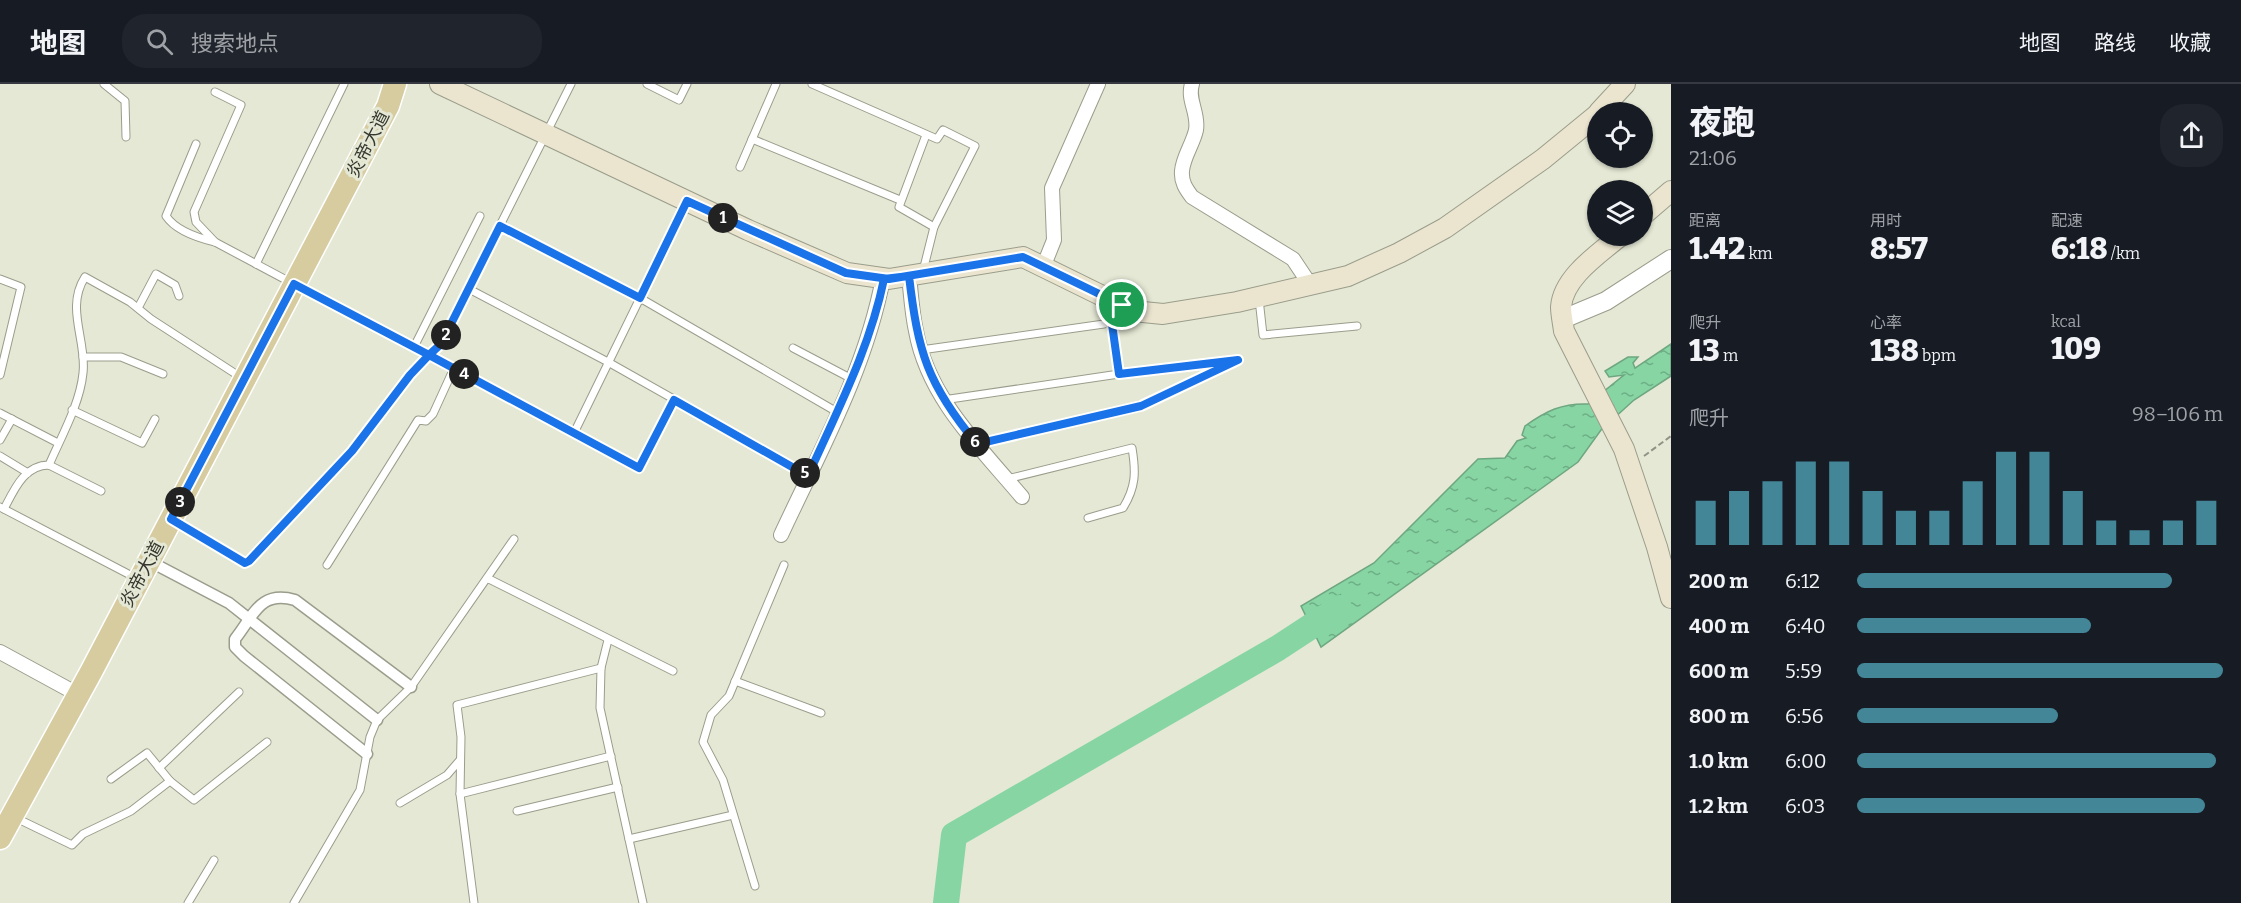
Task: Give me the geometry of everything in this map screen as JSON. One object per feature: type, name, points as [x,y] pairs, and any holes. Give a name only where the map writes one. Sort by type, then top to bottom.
[{"type":"main road","name":"炎帝大道","points":[[0,838],[79,694],[388,106],[395,84]]},
{"type":"main road","points":[[440,84],[687,201],[846,273],[884,279],[1023,257],[1044,265],[1116,311],[1163,314],[1258,297],[1309,283],[1348,276],[1400,253],[1445,228],[1543,159],[1587,122]]},
{"type":"main road","points":[[1608,102],[1625,84]]},
{"type":"main road","points":[[1653,207],[1671,191]]},
{"type":"main road","points":[[1608,246],[1586,265],[1568,288],[1561,306],[1564,330],[1627,458],[1657,547],[1671,598]]},
{"type":"street","points":[[1044,265],[1054,240],[1052,188],[1098,84]]},
{"type":"street","points":[[1192,84],[1191,99],[1197,110],[1196,130],[1182,170],[1184,186],[1192,197],[1293,259],[1309,283]]},
{"type":"street","points":[[1563,319],[1606,301],[1671,259]]},
{"type":"street","points":[[916,275],[916,332],[921,350],[943,400],[1022,497]]},
{"type":"street","points":[[781,536],[852,378],[877,311],[884,279]]},
{"type":"street","points":[[144,570],[229,603],[377,720]]},
{"type":"street","points":[[367,754],[235,647],[235,639],[266,599],[279,595],[295,600],[411,687]]},
{"type":"street","points":[[0,652],[79,694]]},
{"type":"lane","points":[[104,84],[125,101],[126,137]]},
{"type":"lane","points":[[256,264],[344,84]]},
{"type":"lane","points":[[171,519],[245,563],[352,451],[410,375],[441,344],[571,84]]},
{"type":"lane","points":[[647,84],[680,100],[687,84]]},
{"type":"lane","points":[[740,167],[776,84]]},
{"type":"lane","points":[[812,84],[926,135],[937,139],[943,130],[975,146],[934,227],[916,275]]},
{"type":"lane","points":[[215,92],[241,105],[195,212],[196,222],[215,242]]},
{"type":"lane","points":[[926,135],[899,207],[934,227]]},
{"type":"lane","points":[[752,139],[900,200]]},
{"type":"lane","points":[[196,144],[166,216],[171,224],[189,234],[215,242],[639,468],[674,400]]},
{"type":"lane","points":[[574,433],[687,201]]},
{"type":"lane","points":[[414,347],[480,216]]},
{"type":"lane","points":[[500,226],[640,298],[837,412]]},
{"type":"lane","points":[[138,308],[156,274],[175,285],[179,296]]},
{"type":"lane","points":[[49,465],[72,410],[83,374],[83,357],[76,321],[81,284],[85,277],[138,308],[244,380]]},
{"type":"lane","points":[[0,279],[21,287],[0,375]]},
{"type":"lane","points":[[469,289],[608,362],[808,476]]},
{"type":"lane","points":[[1258,297],[1263,335],[1358,326]]},
{"type":"lane","points":[[921,350],[1104,324],[1116,311]]},
{"type":"lane","points":[[1116,311],[1119,374]]},
{"type":"lane","points":[[793,348],[852,378]]},
{"type":"lane","points":[[83,357],[121,357],[163,374]]},
{"type":"lane","points":[[943,400],[1119,374],[1238,360],[1141,406],[977,444]]},
{"type":"lane","points":[[327,565],[418,420],[426,421],[433,414],[454,368]]},
{"type":"lane","points":[[72,410],[142,443],[155,419]]},
{"type":"lane","points":[[0,413],[58,443]]},
{"type":"lane","points":[[0,440],[12,419]]},
{"type":"lane","points":[[1007,479],[1132,448],[1137,473],[1133,492],[1123,508],[1088,518]]},
{"type":"lane","points":[[0,456],[28,473]]},
{"type":"lane","points":[[101,491],[49,465],[40,465],[21,478],[2,508],[144,570]]},
{"type":"lane","points":[[294,903],[360,790],[377,720],[411,687],[489,579],[514,539]]},
{"type":"lane","points":[[755,886],[723,780],[703,742],[711,715],[729,696],[784,565]]},
{"type":"lane","points":[[489,579],[673,671]]},
{"type":"lane","points":[[608,640],[601,668],[600,708],[643,903]]},
{"type":"lane","points":[[474,903],[460,794],[461,737],[457,705],[601,668]]},
{"type":"lane","points":[[735,681],[821,713]]},
{"type":"lane","points":[[159,768],[239,692]]},
{"type":"lane","points":[[111,779],[147,753],[170,781],[195,800],[267,742]]},
{"type":"lane","points":[[460,794],[611,756]]},
{"type":"lane","points":[[400,803],[447,775],[460,760]]},
{"type":"lane","points":[[12,816],[72,845],[83,834],[131,811],[170,781]]},
{"type":"lane","points":[[518,811],[618,787]]},
{"type":"lane","points":[[629,839],[733,815]]},
{"type":"lane","points":[[188,903],[214,860]]},
{"type":"path","points":[[1627,458],[1671,436]]},
{"type":"water","points":[[1671,344],[1671,376],[1634,400],[1601,430],[1578,462],[1321,647],[1301,606],[1374,563],[1478,459],[1505,458],[1517,441],[1526,438],[1522,435],[1525,426],[1555,409],[1588,404],[1624,375],[1609,377],[1605,371],[1628,357],[1638,357],[1633,363],[1635,368]]},
{"type":"waterway","points":[[946,903],[954,835],[1278,648],[1339,608]]},
{"type":"route","points":[[1122,305],[1044,265],[1023,257],[889,279],[846,273],[687,201],[640,298],[500,226],[441,344],[429,355],[294,284],[171,519],[245,563],[249,561],[352,451],[410,375],[429,355],[639,468],[674,400],[808,476],[866,343],[877,311],[884,279],[889,279],[909,276],[916,332],[924,361],[943,400],[977,444],[1141,406],[1238,360],[1119,374],[1111,317],[1122,305]]}]
